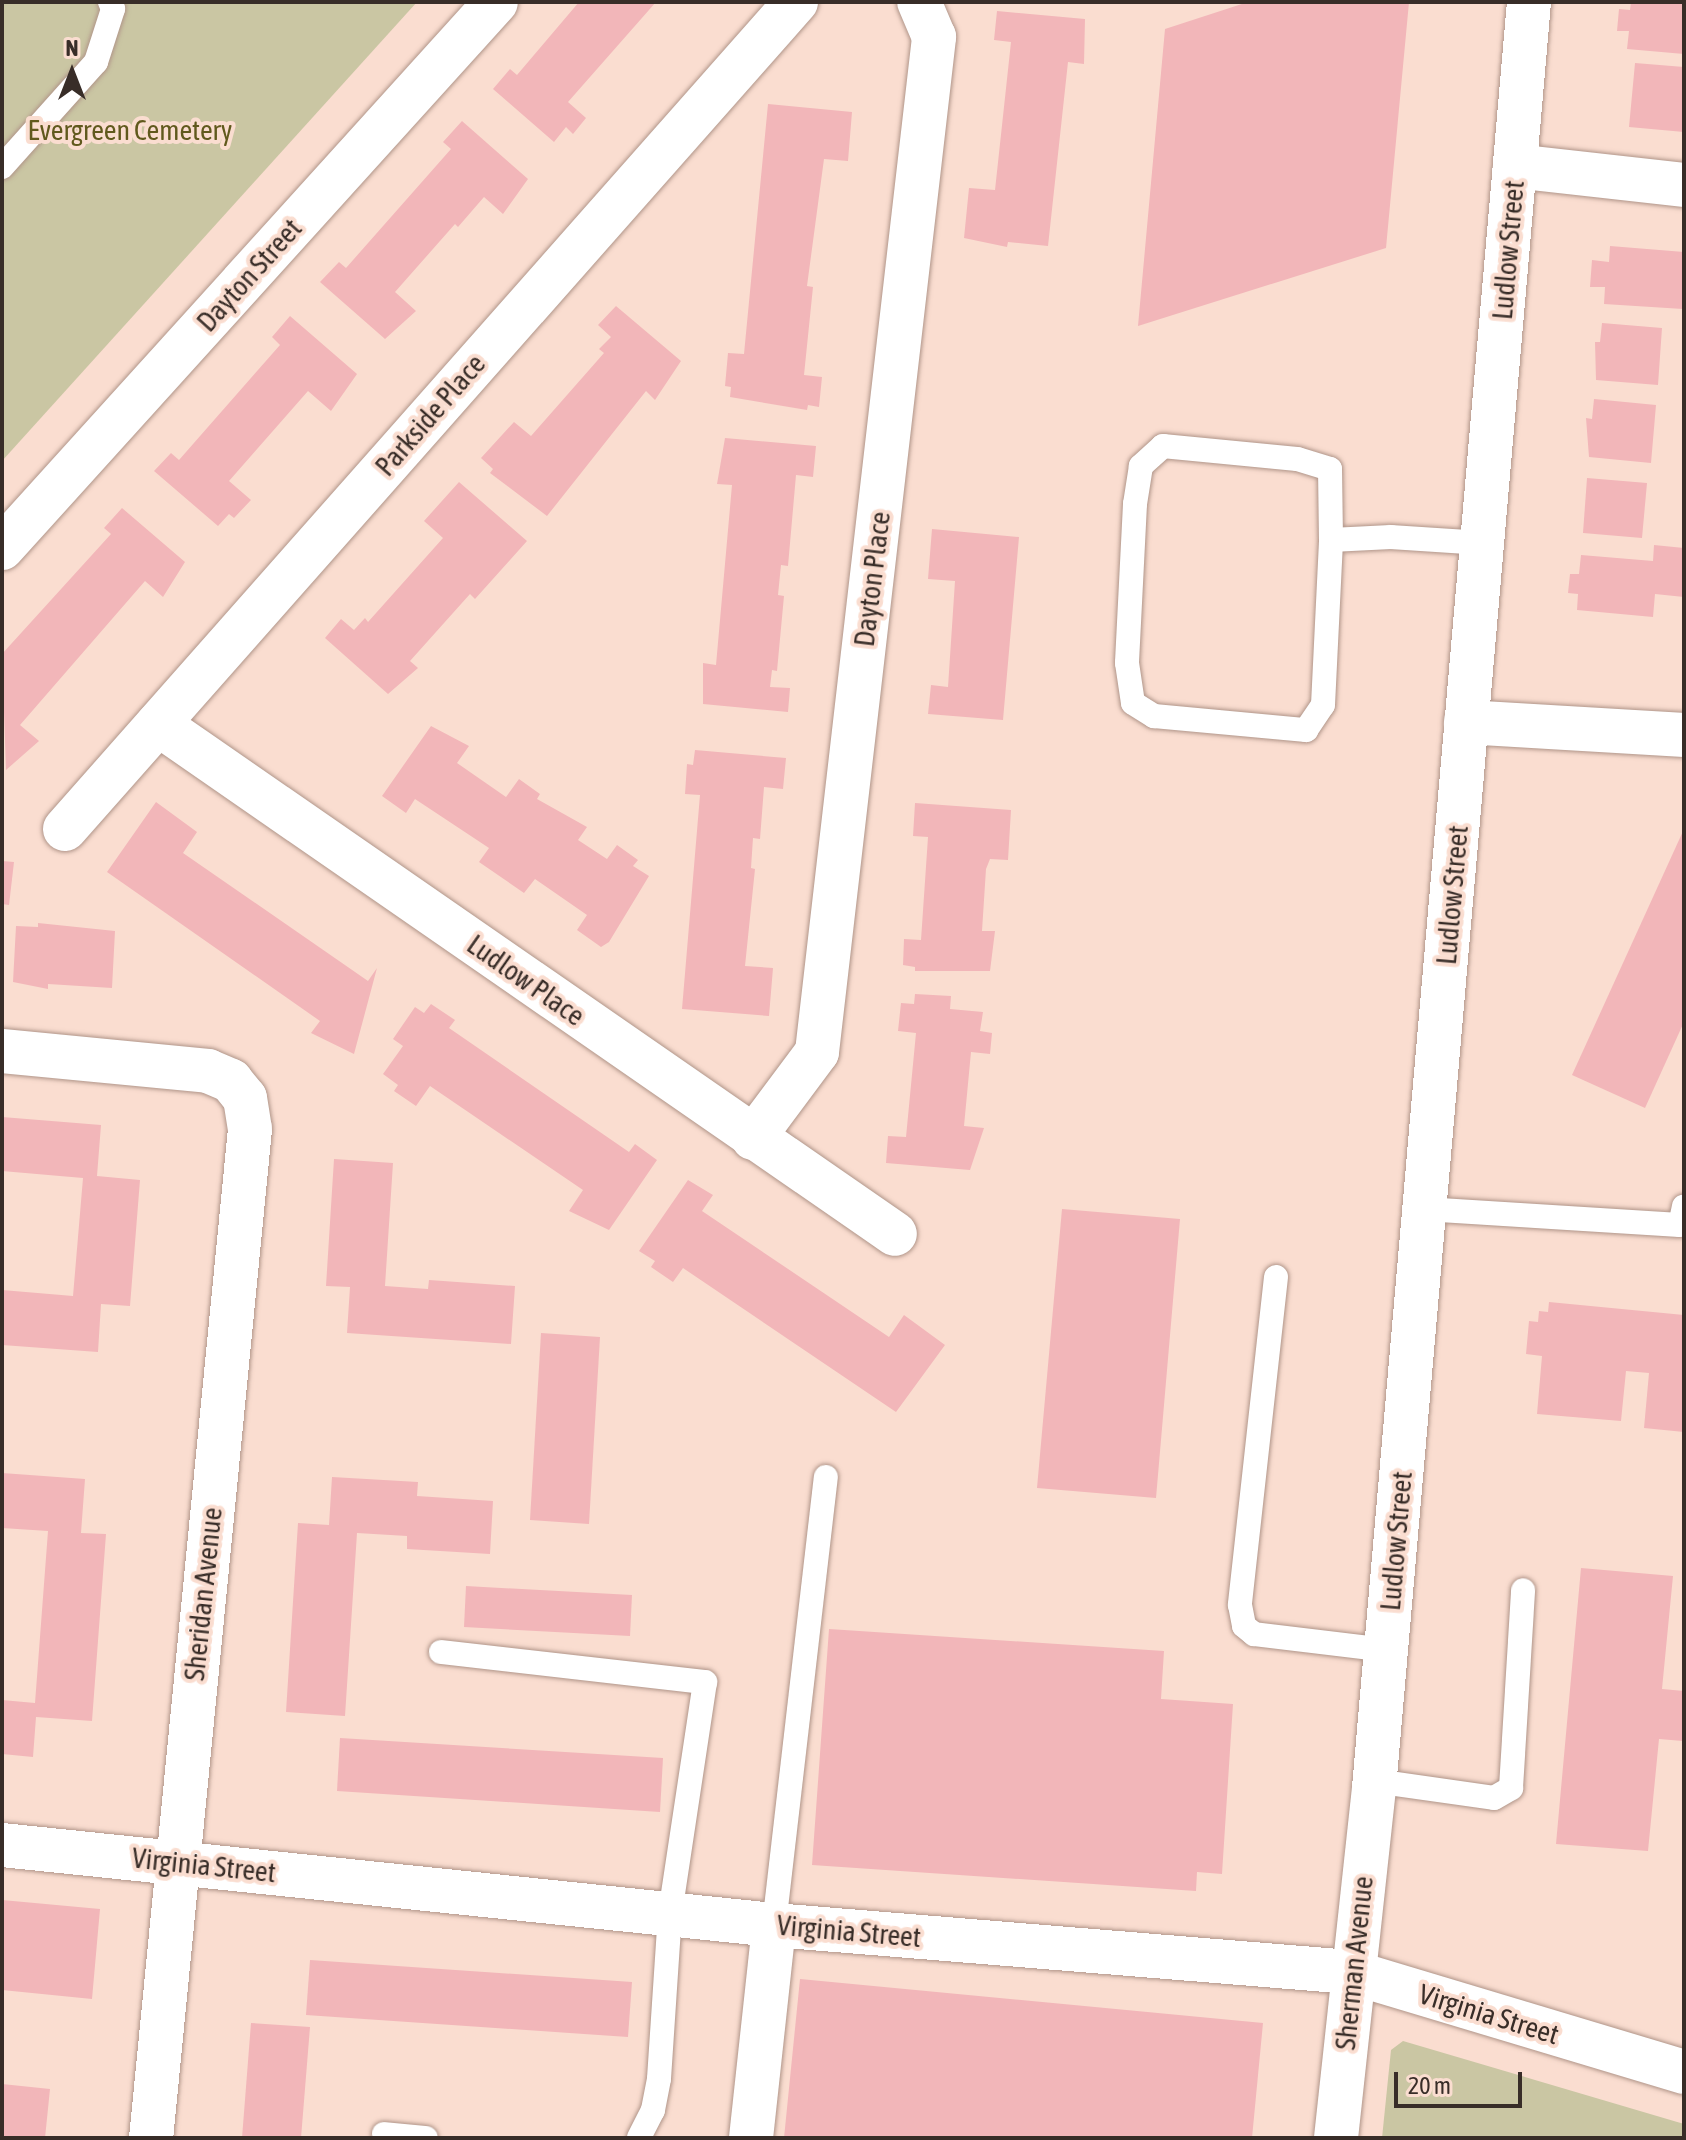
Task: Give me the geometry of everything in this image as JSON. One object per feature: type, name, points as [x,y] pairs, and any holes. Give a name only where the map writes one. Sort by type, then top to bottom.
[{"type":"street","name":"Dayton Street","points":[[2,548],[496,2]]},
{"type":"street","name":"Parkside Place","points":[[65,829],[796,2]]},
{"type":"street","name":"Dayton Place","points":[[753,1138],[817,1052],[934,37],[919,2]]},
{"type":"street","name":"Ludlow Street","points":[[1375,1785],[1529,2]]},
{"type":"street","points":[[1515,166],[1684,185]]},
{"type":"street","points":[[1466,722],[1684,735]]},
{"type":"street","name":"Ludlow Place","points":[[158,724],[895,1234]]},
{"type":"street","name":"Sheridan Avenue","points":[[2,1051],[208,1071],[231,1081],[245,1098],[250,1129],[151,2138]]},
{"type":"street","name":"Sherman Avenue","points":[[1336,2138],[1351,1972],[1375,1785]]},
{"type":"street","name":"Virginia Street","points":[[2,1845],[774,1925],[1351,1972],[1684,2072]]},
{"type":"street","points":[[751,2138],[774,1925]]},
{"type":"lane","points":[[2,167],[96,62],[113,9],[110,2]]},
{"type":"lane","points":[[1163,446],[1297,459],[1330,469],[1331,540],[1323,705],[1306,730],[1154,716],[1133,703],[1127,663],[1135,504],[1141,466],[1163,446]]},
{"type":"lane","points":[[1331,540],[1391,537],[1482,543]]},
{"type":"lane","points":[[1424,1209],[1680,1225],[1684,1206]]},
{"type":"lane","points":[[1276,1277],[1240,1605],[1244,1626],[1254,1634],[1386,1650]]},
{"type":"lane","points":[[774,1925],[826,1477]]},
{"type":"lane","points":[[1375,1785],[1494,1798],[1511,1788],[1523,1590]]},
{"type":"lane","points":[[441,1652],[705,1682],[670,1913],[659,2079],[653,2110],[639,2138]]},
{"type":"lane","points":[[384,2134],[426,2138]]},
{"type":"green space","name":"Evergreen Cemetery","points":[[2,2],[417,2],[2,461]]},
{"type":"green space","points":[[1403,2041],[1684,2124],[1684,2138],[1382,2138],[1391,2050]]},
{"type":"building","points":[[579,2],[656,2],[568,102],[586,118],[573,134],[566,127],[554,142],[493,89],[510,69],[517,75]]},
{"type":"building","points":[[1248,2],[1409,2],[1386,248],[1138,326],[1165,29]]},
{"type":"building","points":[[1631,2],[1684,2],[1684,54],[1627,49],[1629,31],[1617,31],[1619,9],[1630,10]]},
{"type":"building","points":[[997,11],[1085,19],[1084,64],[1068,62],[1048,246],[1008,242],[1007,247],[964,238],[969,188],[995,190],[1011,42],[994,40]]},
{"type":"building","points":[[1635,63],[1684,67],[1684,132],[1629,127]]},
{"type":"building","points":[[768,104],[852,112],[848,161],[824,159],[807,286],[813,287],[804,375],[822,377],[819,407],[808,405],[807,410],[730,397],[731,387],[725,386],[728,353],[744,354]]},
{"type":"building","points":[[462,121],[528,179],[503,214],[484,197],[458,227],[455,224],[395,292],[416,311],[385,339],[320,282],[339,262],[346,268],[451,149],[443,142]]},
{"type":"building","points":[[1610,246],[1684,252],[1683,309],[1604,304],[1605,287],[1590,287],[1592,260],[1609,262]]},
{"type":"building","points":[[616,306],[681,361],[655,400],[646,391],[547,516],[490,473],[493,469],[481,458],[514,422],[531,436],[604,353],[599,349],[611,337],[598,325]]},
{"type":"building","points":[[290,316],[357,374],[331,411],[308,391],[229,481],[251,500],[234,518],[229,514],[218,526],[154,471],[171,453],[179,460],[280,345],[272,337]]},
{"type":"building","points":[[1602,323],[1662,328],[1658,385],[1596,380],[1595,342],[1600,342]]},
{"type":"building","points":[[1594,399],[1656,405],[1651,463],[1589,457],[1586,418],[1592,419]]},
{"type":"building","points":[[725,438],[816,446],[813,477],[796,475],[788,566],[781,565],[778,595],[784,596],[777,671],[772,670],[770,687],[790,688],[788,712],[703,704],[703,663],[716,665],[732,485],[717,484]]},
{"type":"building","points":[[1587,478],[1647,483],[1642,538],[1583,533]]},
{"type":"building","points":[[459,482],[527,541],[475,599],[470,594],[410,661],[418,668],[388,694],[325,638],[341,619],[354,630],[365,618],[368,622],[443,538],[424,521]]},
{"type":"building","points":[[122,508],[185,562],[163,597],[145,581],[20,725],[39,741],[6,770],[2,654],[111,534],[104,528]]},
{"type":"building","points":[[932,529],[1019,537],[1003,720],[928,714],[931,685],[948,687],[955,581],[928,579]]},
{"type":"building","points":[[1654,545],[1684,548],[1684,597],[1655,594],[1653,617],[1577,610],[1578,594],[1568,593],[1570,574],[1579,574],[1581,555],[1653,561]]},
{"type":"building","points":[[431,726],[469,746],[457,763],[506,797],[519,779],[540,794],[537,799],[587,827],[578,840],[607,859],[617,845],[638,860],[633,866],[649,876],[609,942],[601,947],[577,930],[587,915],[535,879],[524,893],[479,862],[489,848],[415,799],[406,813],[382,796]]},
{"type":"building","points":[[695,750],[786,758],[783,789],[764,787],[760,839],[753,838],[751,868],[755,869],[745,966],[773,968],[769,1016],[682,1009],[700,795],[685,794],[687,764],[693,765]]},
{"type":"building","points":[[156,802],[197,832],[183,853],[368,981],[377,968],[354,1054],[311,1033],[320,1021],[107,872]]},
{"type":"building","points":[[915,803],[1011,810],[1008,860],[990,859],[986,869],[982,931],[995,931],[990,971],[915,971],[915,967],[903,965],[904,939],[921,940],[928,837],[913,836]]},
{"type":"building","points":[[1684,829],[1684,1022],[1645,1108],[1572,1075]]},
{"type":"building","points":[[2,861],[14,862],[9,905],[2,904]]},
{"type":"building","points":[[38,923],[115,931],[112,988],[48,984],[48,989],[13,982],[16,926],[38,927]]},
{"type":"building","points":[[915,994],[951,996],[950,1009],[983,1012],[980,1031],[992,1033],[990,1054],[971,1052],[964,1126],[984,1128],[970,1170],[886,1163],[888,1136],[906,1137],[916,1033],[898,1031],[901,1003],[914,1004]]},
{"type":"building","points":[[431,1004],[455,1020],[449,1028],[629,1152],[635,1144],[657,1160],[609,1230],[569,1211],[583,1190],[430,1086],[416,1106],[394,1091],[398,1085],[383,1074],[403,1046],[393,1039],[415,1007],[424,1013]]},
{"type":"building","points":[[2,1117],[101,1125],[97,1176],[140,1180],[130,1306],[101,1304],[98,1352],[2,1345],[2,1290],[73,1296],[83,1178],[2,1171]]},
{"type":"building","points":[[334,1159],[393,1163],[385,1286],[428,1289],[429,1280],[515,1286],[511,1344],[347,1333],[350,1287],[326,1286]]},
{"type":"building","points":[[688,1180],[713,1195],[702,1211],[889,1337],[904,1315],[945,1345],[896,1412],[683,1268],[673,1282],[651,1267],[655,1261],[639,1251]]},
{"type":"building","points":[[1062,1209],[1180,1219],[1156,1498],[1037,1488]]},
{"type":"building","points":[[1549,1302],[1684,1315],[1684,1432],[1644,1428],[1649,1373],[1626,1371],[1621,1421],[1537,1414],[1542,1356],[1526,1354],[1529,1321],[1538,1322],[1539,1311],[1548,1312]]},
{"type":"building","points":[[541,1333],[600,1337],[589,1524],[530,1520]]},
{"type":"building","points":[[2,1473],[85,1479],[81,1533],[106,1534],[92,1721],[36,1717],[33,1757],[2,1754],[2,1700],[35,1703],[48,1531],[2,1528]]},
{"type":"building","points":[[332,1477],[418,1482],[417,1496],[493,1501],[490,1554],[407,1549],[407,1536],[357,1533],[345,1716],[286,1712],[298,1523],[329,1525]]},
{"type":"building","points":[[1581,1568],[1673,1576],[1662,1689],[1684,1691],[1683,1741],[1659,1739],[1648,1851],[1556,1844]]},
{"type":"building","points":[[466,1586],[632,1595],[630,1636],[464,1627]]},
{"type":"building","points":[[829,1629],[1164,1651],[1161,1699],[1233,1704],[1222,1874],[1197,1872],[1196,1891],[812,1865]]},
{"type":"building","points":[[340,1738],[663,1758],[660,1812],[337,1791]]},
{"type":"building","points":[[2,1900],[100,1909],[92,1999],[2,1990]]},
{"type":"building","points":[[310,1960],[632,1982],[628,2037],[306,2015]]},
{"type":"building","points":[[800,1979],[1263,2023],[1252,2138],[784,2138]]},
{"type":"building","points":[[251,2023],[310,2027],[301,2138],[242,2138]]},
{"type":"building","points":[[2,2084],[50,2089],[45,2138],[2,2136]]}]
